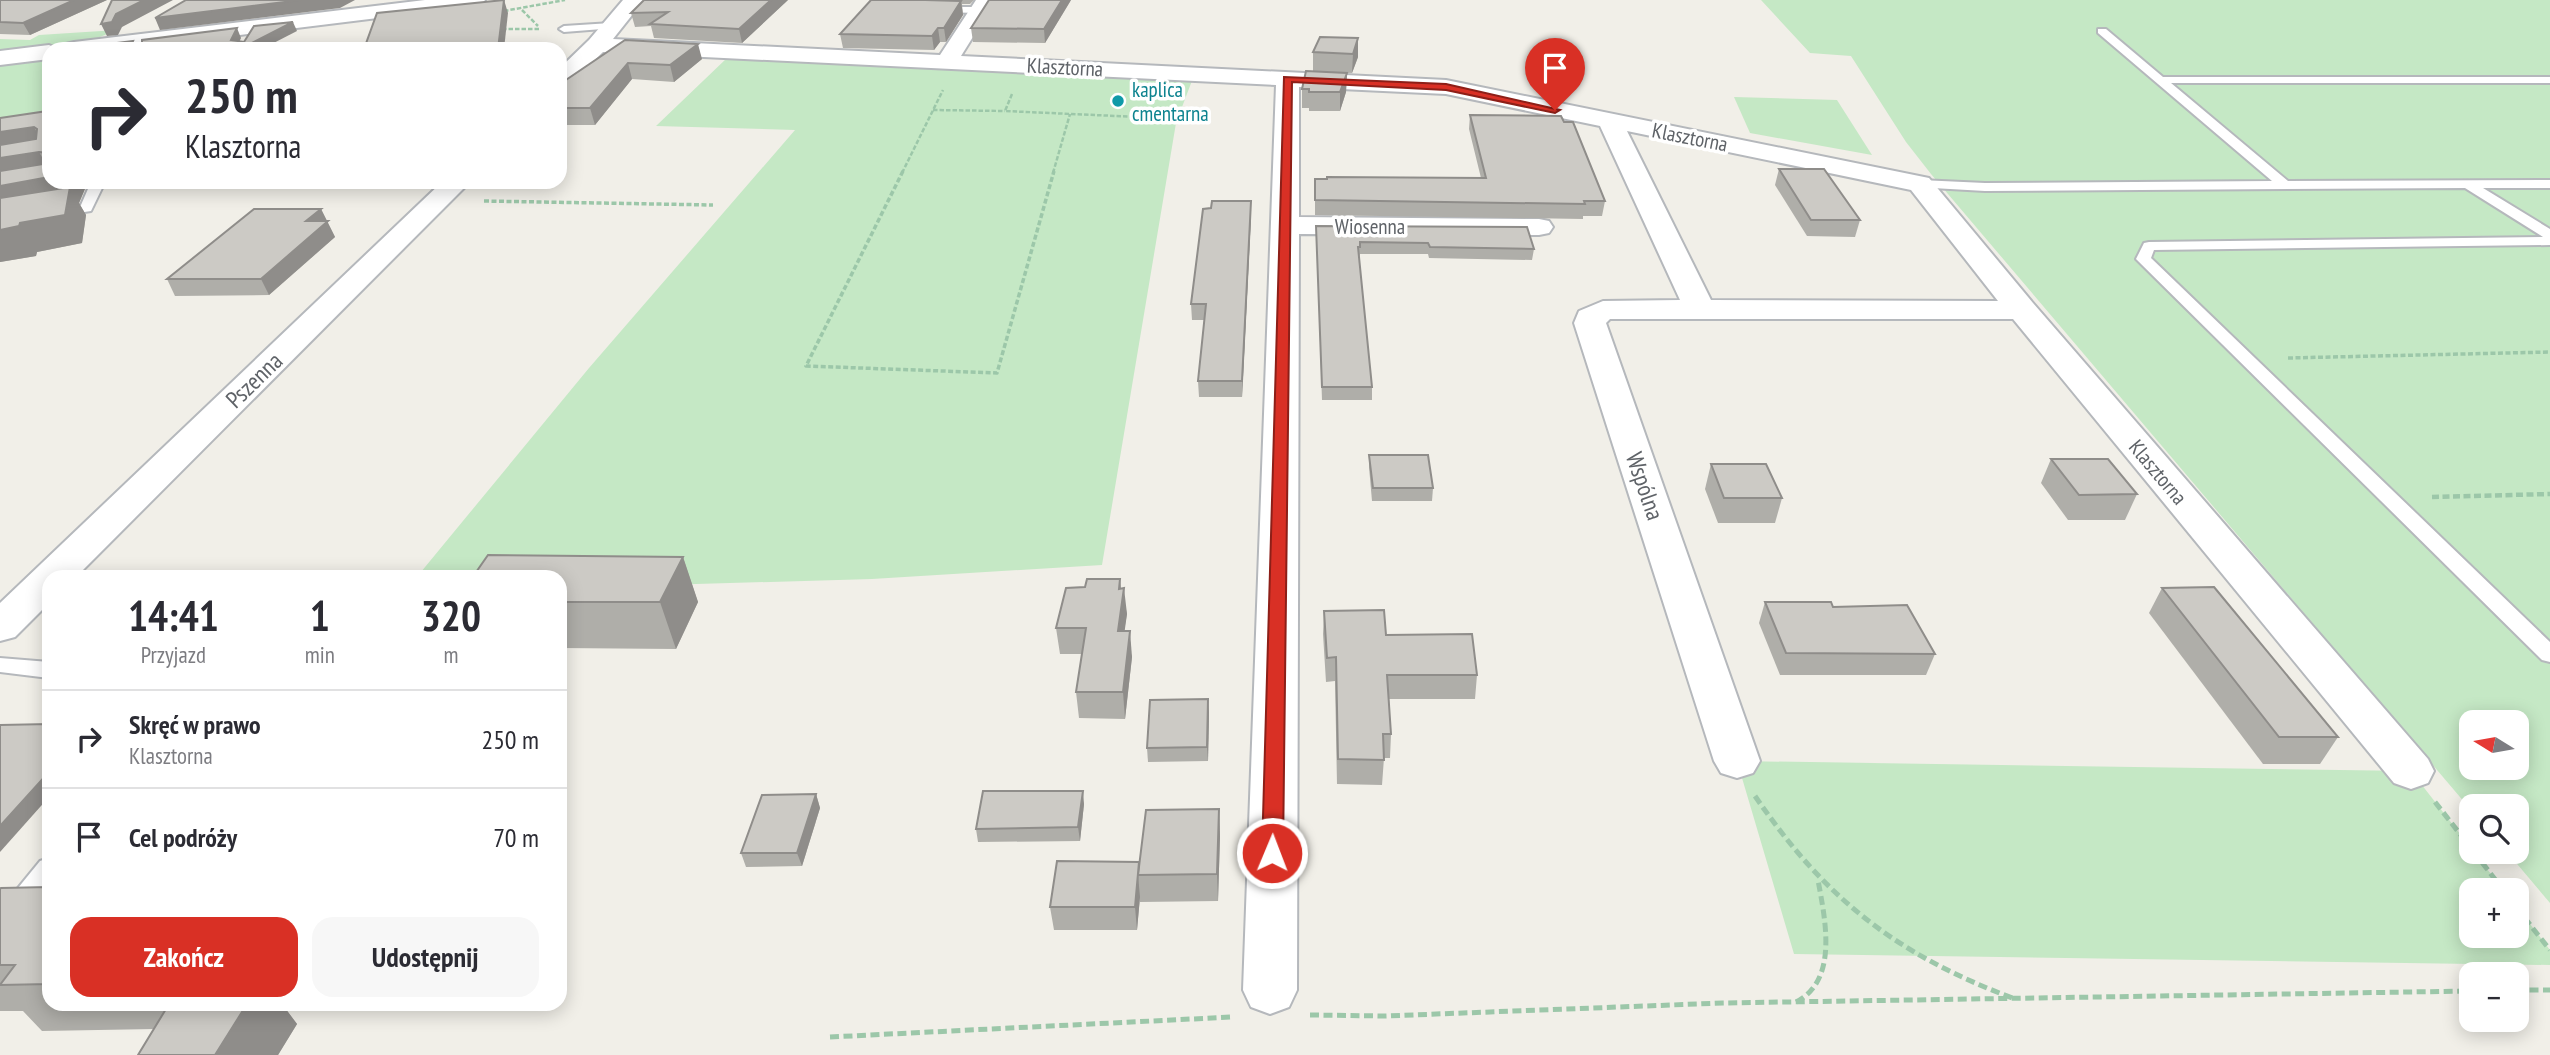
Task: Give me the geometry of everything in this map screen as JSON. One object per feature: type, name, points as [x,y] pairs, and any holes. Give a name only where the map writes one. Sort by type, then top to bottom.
[{"type":"street","points":[[141,42],[249,36],[475,0]]},
{"type":"street","points":[[567,74],[634,0]]},
{"type":"street","points":[[953,63],[983,5]]},
{"type":"street","points":[[124,42],[135,31],[158,19]]},
{"type":"street","name":"Klasztorna","points":[[604,36],[953,63],[1446,87],[1920,184],[2022,310],[2411,771]]},
{"type":"street","points":[[0,58],[42,53]]},
{"type":"street","points":[[1270,1002],[1288,79]]},
{"type":"street","points":[[1610,121],[1700,309]]},
{"type":"street","name":"Pszenna","points":[[59,570],[447,191]]},
{"type":"street","name":"Wiosenna","points":[[1285,225],[1539,227]]},
{"type":"street","name":"Wspólna","points":[[1737,761],[1590,318],[1604,310],[2022,310]]},
{"type":"street","name":"Pszenna","points":[[0,627],[42,587]]},
{"type":"lane","points":[[923,9],[983,5]]},
{"type":"lane","points":[[564,29],[604,36]]},
{"type":"lane","points":[[2102,31],[2284,185]]},
{"type":"lane","points":[[2161,80],[2550,80]]},
{"type":"lane","points":[[2466,183],[2550,235]]},
{"type":"lane","points":[[1920,184],[1985,187],[2550,184]]},
{"type":"lane","points":[[37,217],[86,208],[95,189]]},
{"type":"lane","points":[[2550,241],[2150,246],[2143,258],[2550,656]]},
{"type":"lane","points":[[0,665],[42,669]]},
{"type":"lane","points":[[0,929],[42,877]]},
{"type":"path","points":[[492,30],[540,29],[522,9],[565,0]]},
{"type":"path","points":[[953,63],[933,110],[806,366],[997,373],[1069,114]]},
{"type":"path","points":[[1005,111],[1016,82],[1008,75],[1015,65]]},
{"type":"path","points":[[933,110],[1161,118]]},
{"type":"path","points":[[447,191],[713,205]]},
{"type":"path","points":[[2246,359],[2550,352]]},
{"type":"path","points":[[2388,498],[2550,494]]},
{"type":"path","points":[[1737,761],[1742,777],[1768,817],[1833,895],[1937,969],[1974,986],[2019,1000]]},
{"type":"path","points":[[2411,771],[2459,833]]},
{"type":"path","points":[[2483,864],[2494,878]]},
{"type":"path","points":[[1795,1003],[1812,992],[1821,972],[1825,946],[1824,911],[1818,879]]},
{"type":"path","points":[[2529,923],[2550,950]]},
{"type":"path","points":[[2529,990],[2550,990]]},
{"type":"path","points":[[830,1037],[1270,1002],[1385,1016],[1795,1003],[2459,991]]},
{"type":"green space","points":[[1761,0],[2550,0],[2550,903],[2517,864],[2529,864],[2529,794],[2459,796],[1931,174],[1906,142],[1851,56],[1810,53]]},
{"type":"green space","points":[[117,30],[90,41],[42,42],[42,47],[0,52],[0,39],[30,40],[39,35]]},
{"type":"green space","points":[[727,58],[1193,78],[1176,123],[1102,565],[872,579],[567,588],[567,570],[423,570],[589,368],[795,130],[656,126]]},
{"type":"green space","points":[[42,59],[42,117],[0,123],[0,64]]},
{"type":"green space","points":[[1734,97],[1837,100],[1872,155],[1750,133]]},
{"type":"green space","points":[[1737,761],[2411,771],[2459,833],[2459,864],[2483,864],[2494,878],[2459,878],[2459,948],[2529,948],[2529,923],[2550,950],[2550,965],[2529,965],[2529,962],[2459,964],[1794,954]]},
{"type":"building","points":[[0,0],[74,0],[23,23],[0,22]]},
{"type":"building","points":[[112,0],[144,0],[116,14],[112,22],[101,24]]},
{"type":"building","points":[[186,0],[301,0],[155,18]]},
{"type":"building","points":[[504,0],[499,42],[367,42],[377,13]]},
{"type":"building","points":[[644,0],[771,0],[739,29],[650,24],[668,12],[631,13]]},
{"type":"building","points":[[871,0],[961,1],[944,28],[938,28],[932,36],[840,34]]},
{"type":"building","points":[[989,0],[1062,0],[1044,29],[971,28]]},
{"type":"building","points":[[293,22],[254,42],[244,42],[254,26]]},
{"type":"building","points":[[237,28],[231,40],[244,42],[142,42]]},
{"type":"building","points":[[1320,37],[1358,38],[1353,54],[1313,52]]},
{"type":"building","points":[[625,40],[698,44],[670,65],[628,63],[590,108],[567,108],[567,79]]},
{"type":"building","points":[[1306,71],[1347,73],[1340,92],[1309,92],[1309,89],[1302,89]]},
{"type":"building","points":[[42,112],[42,152],[0,158],[0,145],[36,139],[37,129],[34,127],[0,132],[0,118]]},
{"type":"building","points":[[1470,115],[1561,116],[1564,122],[1573,122],[1605,201],[1584,201],[1585,204],[1315,200],[1315,179],[1327,177],[1486,178]]},
{"type":"building","points":[[42,164],[42,178],[0,186],[0,171]]},
{"type":"building","points":[[1779,169],[1824,169],[1860,220],[1811,220]]},
{"type":"building","points":[[70,189],[65,215],[20,223],[19,226],[0,230],[0,198]]},
{"type":"building","points":[[1212,201],[1251,201],[1242,381],[1198,381],[1206,304],[1191,304],[1203,209],[1211,208]]},
{"type":"building","points":[[254,209],[321,209],[306,221],[328,221],[261,279],[167,279]]},
{"type":"building","points":[[1316,226],[1527,227],[1534,249],[1430,247],[1428,243],[1360,242],[1358,247],[1372,387],[1322,387]]},
{"type":"building","points":[[1369,455],[1428,455],[1433,488],[1373,488]]},
{"type":"building","points":[[2051,459],[2108,459],[2137,494],[2079,495]]},
{"type":"building","points":[[1711,464],[1766,464],[1782,498],[1724,498]]},
{"type":"building","points":[[488,555],[683,557],[660,602],[567,602],[567,570],[478,570]]},
{"type":"building","points":[[1087,579],[1120,579],[1119,589],[1124,588],[1118,631],[1130,631],[1123,692],[1076,692],[1086,628],[1056,628],[1066,588],[1085,587]]},
{"type":"building","points":[[2214,587],[2338,737],[2279,737],[2162,588]]},
{"type":"building","points":[[1765,602],[1831,602],[1833,607],[1907,605],[1935,654],[1786,653]]},
{"type":"building","points":[[1384,610],[1386,635],[1472,634],[1477,675],[1387,675],[1391,734],[1383,734],[1384,760],[1338,759],[1336,657],[1327,658],[1324,611]]},
{"type":"building","points":[[1208,699],[1207,747],[1147,748],[1150,700]]},
{"type":"building","points":[[42,724],[42,780],[0,826],[0,725]]},
{"type":"building","points":[[983,791],[1083,791],[1078,827],[976,829]]},
{"type":"building","points":[[816,794],[797,853],[741,853],[762,795]]},
{"type":"building","points":[[1219,809],[1217,874],[1138,875],[1146,810]]},
{"type":"building","points":[[1057,861],[1139,862],[1135,907],[1050,907]]},
{"type":"building","points":[[42,887],[42,984],[0,985],[15,965],[0,965],[1,888]]},
{"type":"building","points":[[165,1011],[243,1011],[215,1055],[138,1055]]},
{"type":"place","name":"kaplica cmentarna","points":[[1118,101]]},
{"type":"route","points":[[1272,853],[1288,79],[1446,87],[1555,110]]}]
